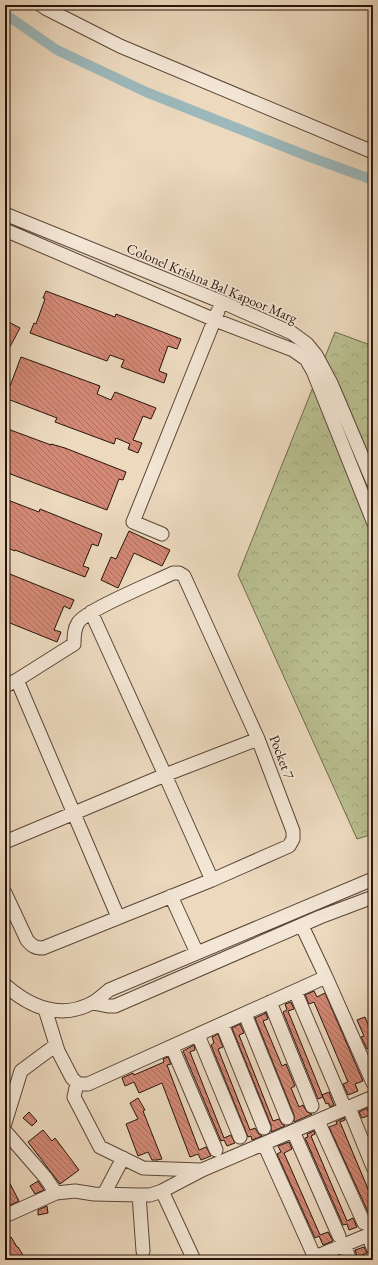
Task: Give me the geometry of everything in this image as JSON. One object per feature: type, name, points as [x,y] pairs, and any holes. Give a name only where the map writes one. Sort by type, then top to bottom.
[{"type":"street","points":[[41,5],[47,10],[120,46],[373,152]]},
{"type":"street","name":"Colonel Krishna Bal Kapoor Marg","points":[[5,214],[222,302],[292,333],[307,344],[316,355],[330,383],[373,482]]},
{"type":"street","points":[[5,231],[215,320],[293,350],[306,359],[313,371],[373,521]]},
{"type":"street","points":[[162,534],[133,522],[222,302]]},
{"type":"street","name":"Pocket 7","points":[[5,686],[74,644],[74,631],[78,621],[90,612],[173,573],[179,573],[184,576],[258,739],[294,831],[293,840],[289,846],[212,880],[43,948],[32,946],[27,940],[5,893]]},
{"type":"street","points":[[90,612],[212,880]]},
{"type":"street","points":[[17,680],[75,812],[118,917]]},
{"type":"street","points":[[5,842],[165,774],[258,739]]},
{"type":"street","points":[[5,985],[26,1000],[45,1009],[58,1011],[72,1010],[93,1003],[109,990],[373,879]]},
{"type":"street","points":[[171,896],[197,953]]},
{"type":"street","points":[[93,1003],[115,1006],[320,918],[373,897]]},
{"type":"street","points":[[316,902],[320,918]]},
{"type":"street","points":[[302,926],[373,1083]]},
{"type":"street","points":[[45,1009],[56,1045],[72,1078],[82,1084],[88,1084],[326,977]]},
{"type":"street","points":[[295,991],[373,1167]]},
{"type":"street","points":[[270,1002],[312,1106]]},
{"type":"street","points":[[245,1014],[287,1118]]},
{"type":"street","points":[[222,1024],[264,1128]]},
{"type":"street","points":[[198,1035],[240,1137]]},
{"type":"street","points":[[5,1123],[21,1071],[56,1045]]},
{"type":"street","points":[[172,1047],[216,1150]]},
{"type":"street","points":[[77,1082],[74,1097],[100,1147],[143,1168],[202,1170]]},
{"type":"street","points":[[5,1216],[56,1193],[75,1191],[104,1194],[150,1195],[162,1191],[202,1170],[373,1097]]},
{"type":"street","points":[[318,1121],[368,1230],[373,1248]]},
{"type":"street","points":[[5,1132],[45,1177],[56,1193]]},
{"type":"street","points":[[293,1132],[350,1260]]},
{"type":"street","points":[[264,1144],[315,1258],[341,1240],[368,1230]]},
{"type":"street","points":[[104,1194],[123,1158]]},
{"type":"street","points":[[162,1191],[194,1260]]},
{"type":"street","points":[[139,1195],[143,1251]]},
{"type":"green space","points":[[335,332],[373,346],[373,834],[357,839],[238,575]]},
{"type":"building","points":[[46,291],[115,317],[116,314],[181,339],[177,349],[168,346],[159,371],[167,374],[164,383],[121,367],[124,360],[110,355],[107,361],[30,333],[34,323],[36,324],[45,299],[43,298]]},
{"type":"building","points":[[5,320],[20,328],[5,356]]},
{"type":"building","points":[[21,357],[100,386],[97,394],[111,400],[115,392],[156,408],[151,419],[143,416],[133,440],[142,443],[138,453],[128,449],[130,444],[116,438],[114,444],[55,422],[57,418],[5,398],[8,385],[10,386]]},
{"type":"building","points":[[5,428],[51,445],[65,448],[126,472],[123,480],[119,479],[107,510],[5,472]]},
{"type":"building","points":[[5,499],[39,512],[40,509],[102,534],[98,546],[92,544],[83,566],[89,568],[85,577],[5,547]]},
{"type":"building","points":[[129,531],[170,550],[162,566],[134,553],[118,588],[101,580],[111,557],[116,559]]},
{"type":"building","points":[[5,572],[74,600],[70,609],[64,606],[54,630],[61,632],[57,642],[5,621]]},
{"type":"building","points":[[314,991],[317,997],[325,993],[363,1081],[355,1084],[358,1091],[348,1095],[343,1084],[348,1082],[314,1002],[309,1004],[305,995]]},
{"type":"building","points":[[291,1002],[294,1009],[288,1011],[323,1097],[318,1099],[283,1012],[287,1010],[285,1004]]},
{"type":"building","points":[[266,1013],[268,1019],[263,1021],[282,1066],[286,1064],[295,1086],[291,1088],[299,1107],[303,1105],[307,1112],[312,1114],[294,1122],[294,1115],[255,1018]]},
{"type":"building","points":[[365,1017],[373,1037],[373,1046],[367,1049],[361,1037],[364,1036],[357,1020]]},
{"type":"building","points":[[240,1024],[244,1033],[239,1035],[273,1121],[279,1119],[285,1126],[271,1132],[271,1125],[232,1028]]},
{"type":"building","points":[[218,1034],[223,1047],[218,1049],[250,1130],[255,1128],[262,1136],[252,1140],[251,1136],[248,1137],[211,1045],[214,1043],[212,1037]]},
{"type":"building","points":[[194,1045],[195,1050],[190,1052],[224,1138],[231,1135],[235,1143],[227,1146],[224,1140],[221,1141],[183,1051]]},
{"type":"building","points":[[168,1057],[171,1064],[167,1065],[199,1150],[206,1147],[211,1156],[201,1160],[198,1154],[190,1157],[162,1083],[139,1093],[134,1082],[125,1086],[122,1078],[133,1073],[134,1075],[164,1062],[163,1059]]},
{"type":"building","points":[[329,1092],[334,1105],[330,1107],[328,1103],[326,1104],[322,1095]]},
{"type":"building","points":[[138,1098],[145,1110],[143,1111],[162,1159],[152,1160],[148,1152],[138,1156],[126,1124],[138,1119],[130,1103]]},
{"type":"building","points":[[367,1108],[370,1115],[362,1118],[359,1112]]},
{"type":"building","points":[[29,1112],[37,1121],[32,1126],[23,1118]]},
{"type":"building","points":[[344,1118],[345,1120],[340,1122],[373,1201],[373,1209],[368,1212],[329,1127],[337,1124],[336,1122]]},
{"type":"building","points":[[43,1130],[52,1141],[55,1138],[79,1170],[60,1184],[28,1142]]},
{"type":"building","points":[[314,1131],[315,1134],[311,1136],[347,1221],[353,1218],[357,1227],[349,1230],[347,1224],[343,1225],[305,1138],[308,1137],[307,1134]]},
{"type":"building","points":[[289,1142],[292,1149],[284,1153],[320,1235],[328,1232],[333,1241],[323,1245],[319,1236],[315,1238],[277,1154],[281,1152],[278,1146]]},
{"type":"building","points":[[5,1174],[19,1201],[8,1206],[5,1201]]},
{"type":"building","points":[[38,1181],[44,1190],[35,1194],[30,1186]]},
{"type":"building","points":[[47,1206],[48,1213],[38,1215],[38,1210]]},
{"type":"building","points":[[11,1237],[26,1260],[5,1260],[5,1240]]},
{"type":"building","points":[[364,1247],[367,1253],[362,1255],[364,1260],[358,1260],[355,1250]]},
{"type":"waterway","points":[[5,14],[57,50],[146,92],[310,157],[373,180]]}]
